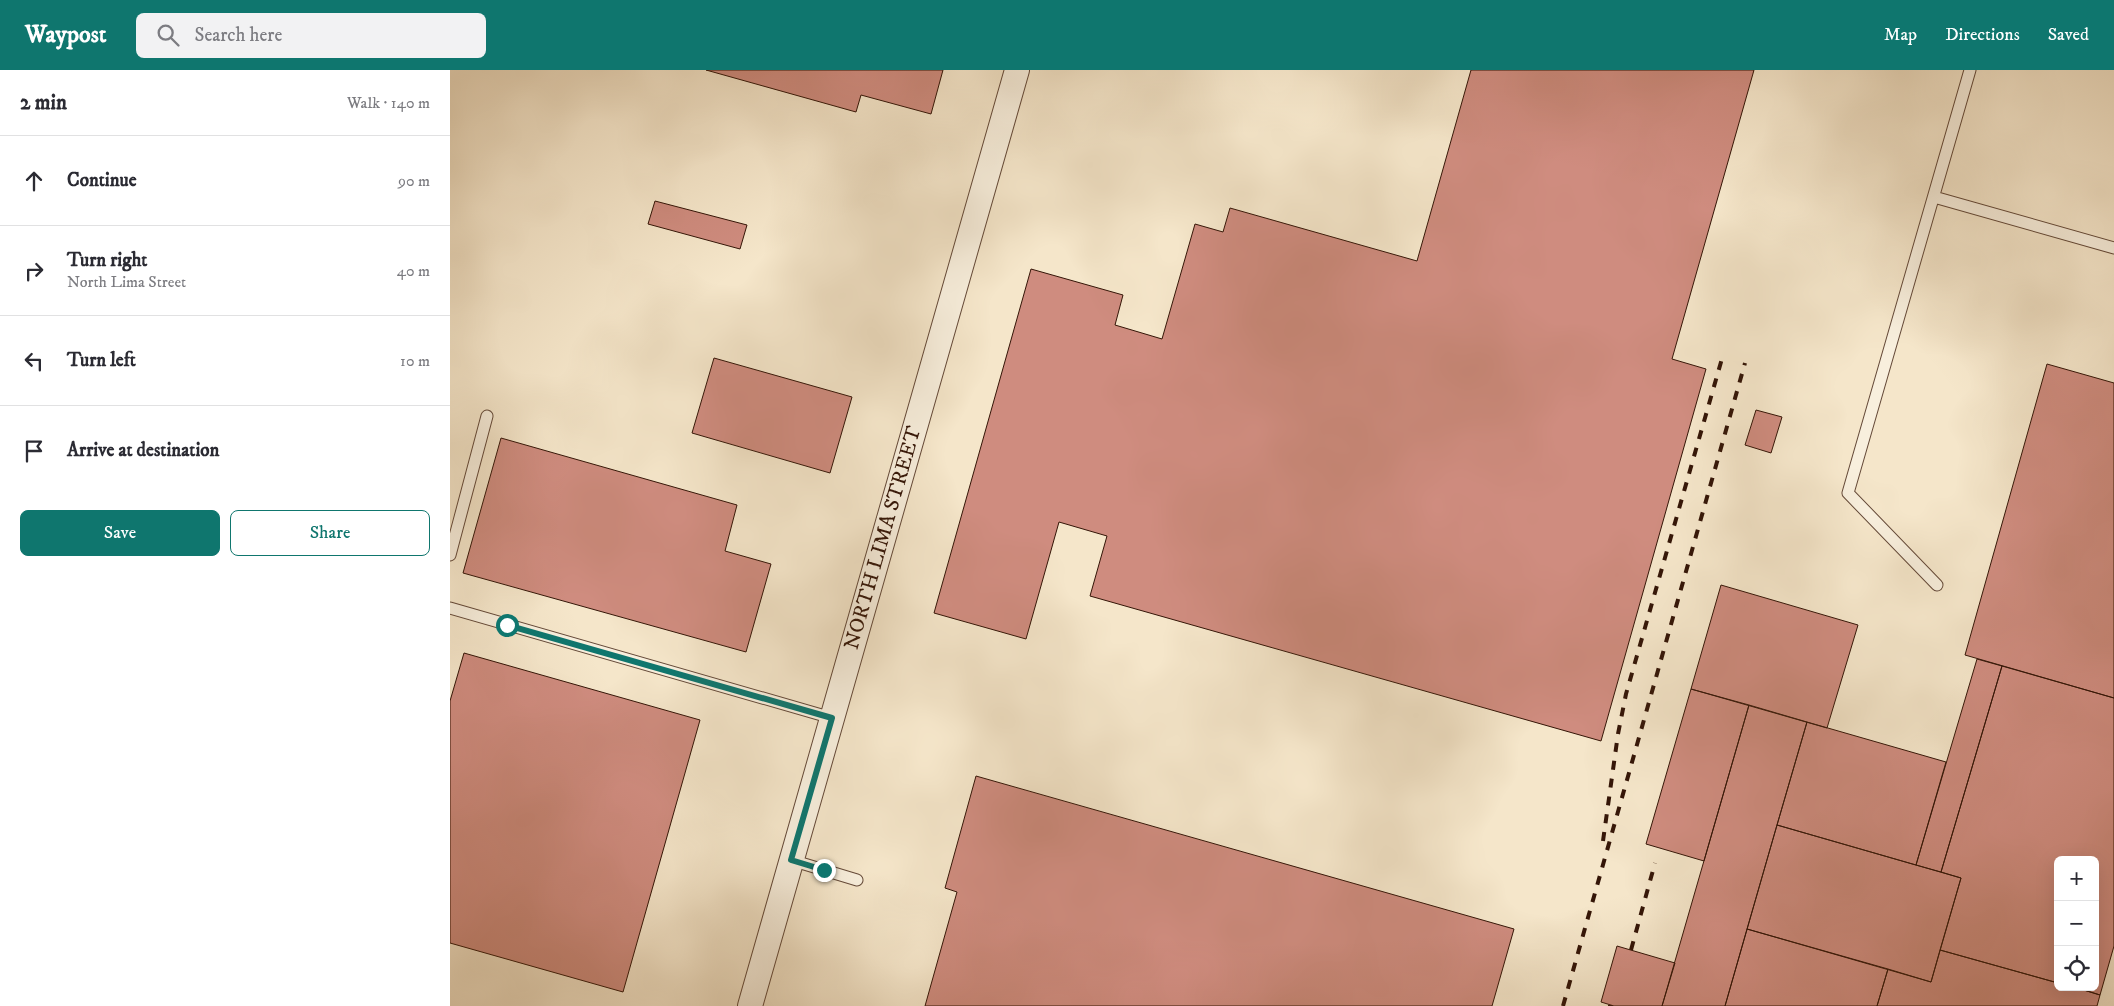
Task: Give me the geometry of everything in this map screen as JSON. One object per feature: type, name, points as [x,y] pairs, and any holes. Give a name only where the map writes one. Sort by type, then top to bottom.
[{"type":"street","name":"NORTH LIMA STREET","points":[[750,1006],[1017,70]]},
{"type":"lane","points":[[1937,585],[1848,493],[1970,70]]},
{"type":"lane","points":[[1934,197],[2114,248]]},
{"type":"lane","points":[[450,554],[487,416]]},
{"type":"lane","points":[[450,608],[832,718]]},
{"type":"lane","points":[[791,860],[857,880]]},
{"type":"building","points":[[706,70],[943,70],[931,114],[861,95],[856,112]]},
{"type":"building","points":[[1471,70],[1754,70],[1672,359],[1706,369],[1601,741],[1090,596],[1107,536],[1059,522],[1026,639],[934,613],[1031,269],[1123,295],[1115,325],[1162,339],[1195,224],[1223,232],[1230,208],[1417,261]]},
{"type":"building","points":[[655,201],[747,225],[740,249],[648,224]]},
{"type":"building","points":[[714,358],[852,397],[830,473],[692,433]]},
{"type":"building","points":[[2047,364],[2114,383],[2114,698],[1965,655]]},
{"type":"building","points":[[1756,410],[1782,417],[1771,453],[1745,445]]},
{"type":"building","points":[[501,438],[737,505],[725,551],[771,564],[746,652],[463,573]]},
{"type":"building","points":[[1721,585],[1858,625],[1827,728],[1691,689]]},
{"type":"building","points":[[464,653],[700,720],[623,992],[450,943],[450,701]]},
{"type":"building","points":[[1977,659],[2002,666],[1941,872],[1916,865]]},
{"type":"building","points":[[2002,666],[2114,698],[2114,946],[2100,995],[2087,991],[2099,991],[2099,856],[2054,856],[2054,982],[1940,950],[1961,878],[1941,872]]},
{"type":"building","points":[[1691,689],[1749,705],[1704,861],[1646,844]]},
{"type":"building","points":[[1749,705],[1807,722],[1725,1006],[1662,1006]]},
{"type":"building","points":[[1807,722],[1946,762],[1916,865],[1777,825]]},
{"type":"building","points":[[976,776],[1514,929],[1492,1006],[925,1006],[957,892],[945,888]]},
{"type":"building","points":[[1777,825],[1961,878],[1931,982],[1747,929]]},
{"type":"building","points":[[1747,929],[1888,969],[1877,1006],[1725,1006]]},
{"type":"building","points":[[1617,946],[1675,963],[1662,1006],[1614,1006],[1601,1002]]},
{"type":"building","points":[[1940,950],[2054,982],[2054,991],[2087,991],[2100,995],[2097,1006],[1877,1006],[1888,969],[1931,982]]},
{"type":"railway","points":[[1603,841],[1618,734],[1626,694],[1723,355]]},
{"type":"railway","points":[[1563,1006],[1745,363]]},
{"type":"railway","points":[[1631,950],[1655,863]]},
{"type":"route","points":[[507,625],[832,718],[791,860],[824,870]]}]
